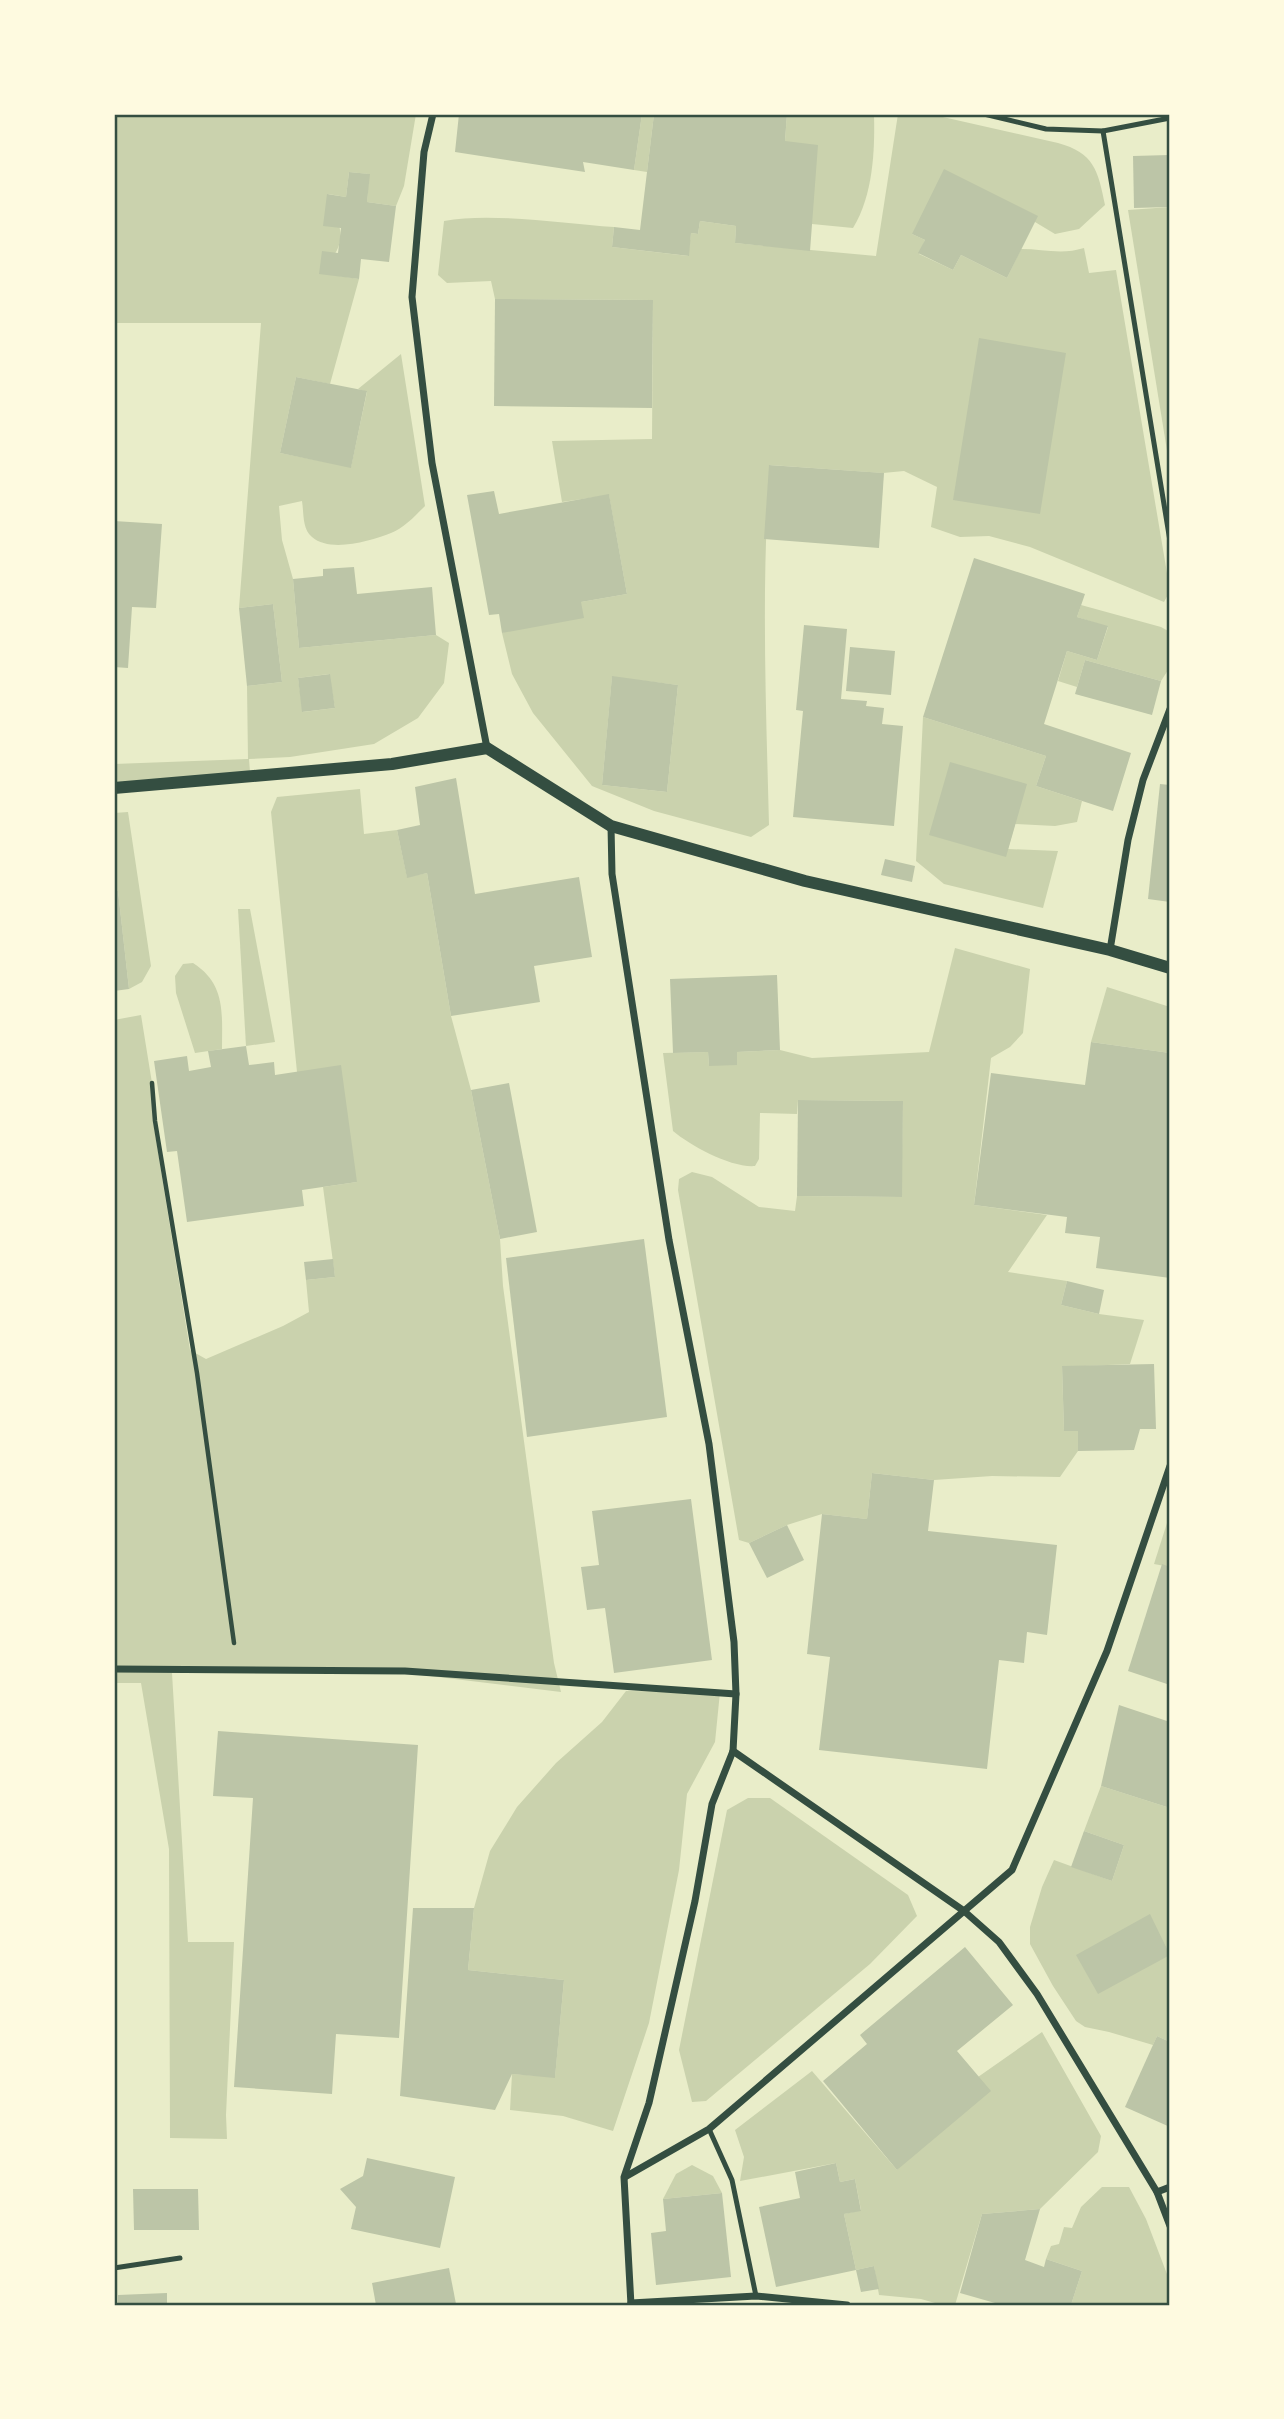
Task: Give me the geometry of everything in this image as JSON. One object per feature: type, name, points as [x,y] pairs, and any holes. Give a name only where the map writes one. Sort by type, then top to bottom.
[{"type":"street","points":[[433,114],[424,152],[412,297],[432,463],[487,748]]},
{"type":"street","points":[[1110,950],[1128,840],[1143,780],[1170,709]]},
{"type":"street","points":[[114,788],[392,764],[487,748],[611,826],[805,881],[1110,950],[1170,968]]},
{"type":"street","points":[[611,826],[612,874],[663,1199],[709,1444],[734,1642],[736,1694],[733,1751],[712,1804],[695,1901],[649,2103],[624,2177],[631,2304],[756,2296],[848,2305]]},
{"type":"street","points":[[624,2177],[709,2129],[1012,1870],[1107,1651],[1170,1466]]},
{"type":"street","points":[[114,1669],[405,1671],[736,1694]]},
{"type":"street","points":[[733,1751],[964,1911],[999,1942],[1037,1994],[1157,2192],[1170,2226]]},
{"type":"street","points":[[1157,2192],[1170,2187]]},
{"type":"lane","points":[[984,114],[1045,129],[1103,131],[1170,118]]},
{"type":"lane","points":[[1103,131],[1170,541]]},
{"type":"lane","points":[[709,2129],[732,2180],[756,2296]]},
{"type":"lane","points":[[114,2268],[180,2258]]},
{"type":"path","points":[[152,1083],[155,1121],[197,1373],[237,1669]]},
{"type":"green space","points":[[114,114],[416,114],[404,186],[396,206],[367,202],[369,174],[349,172],[346,197],[328,194],[340,228],[340,236],[336,253],[320,273],[359,279],[330,384],[296,377],[280,453],[351,467],[367,392],[358,389],[401,354],[425,506],[396,531],[362,542],[340,545],[320,542],[309,534],[302,501],[279,506],[282,540],[293,579],[299,648],[436,635],[449,643],[444,683],[418,718],[374,744],[290,757],[249,759],[250,772],[114,785],[114,764],[248,759],[247,686],[282,682],[273,604],[239,608],[261,323],[114,323]],"holes":[[[329,674],[335,708],[303,712],[298,678]]]},
{"type":"green space","points":[[642,114],[654,114],[647,172],[634,170]]},
{"type":"green space","points":[[787,114],[874,114],[869,187],[853,228],[812,224],[785,141]]},
{"type":"green space","points":[[898,114],[934,115],[1058,143],[1080,152],[1087,158],[1097,173],[1105,205],[1079,229],[1055,234],[1035,222],[912,234],[925,240],[919,254],[953,270],[961,255],[1007,278],[1021,249],[1060,251],[1084,248],[1089,273],[1116,270],[1170,591],[1164,602],[1030,547],[989,536],[960,537],[931,527],[937,487],[904,471],[883,473],[770,465],[765,600],[769,825],[751,837],[654,811],[592,786],[533,713],[512,674],[502,633],[581,602],[627,594],[609,495],[562,502],[552,441],[652,439],[653,300],[495,299],[491,281],[447,283],[438,275],[444,221],[506,218],[614,227],[612,247],[688,256],[691,233],[698,234],[700,221],[736,226],[735,243],[876,256]],"holes":[[[612,677],[678,685],[667,792],[602,785]]]},
{"type":"green space","points":[[1170,207],[1170,469],[1128,210]]},
{"type":"green space","points":[[1081,605],[1161,627],[1170,632],[1170,667],[1161,681],[1085,660],[1077,687],[1058,681],[1067,651],[1097,660],[1108,627],[1077,617]]},
{"type":"green space","points":[[923,717],[1046,756],[1036,786],[1082,801],[1077,822],[1055,826],[1015,824],[1008,849],[1058,851],[1043,908],[944,884],[916,861]]},
{"type":"green space","points":[[360,789],[364,834],[397,830],[407,877],[427,873],[451,1016],[471,1090],[500,1239],[503,1286],[554,1663],[561,1692],[405,1673],[172,1673],[188,1942],[234,1942],[227,2139],[170,2138],[169,1849],[141,1683],[114,1683],[114,1020],[141,1015],[152,1083],[153,1121],[190,1350],[206,1359],[309,1312],[306,1280],[335,1277],[323,1187],[357,1182],[297,1072],[271,812],[277,797]]},
{"type":"green space","points":[[128,812],[151,966],[142,982],[129,989],[118,891],[114,891],[114,813]]},
{"type":"green space","points":[[238,909],[250,909],[275,1042],[246,1046]]},
{"type":"green space","points":[[955,948],[1030,969],[1023,1033],[1010,1047],[991,1058],[974,1205],[1047,1215],[1008,1272],[1067,1281],[1061,1305],[1144,1320],[1130,1364],[1062,1367],[1064,1431],[1078,1431],[1078,1451],[1060,1477],[992,1476],[934,1480],[872,1473],[867,1519],[822,1514],[787,1525],[749,1543],[739,1540],[678,1190],[679,1179],[692,1172],[712,1177],[759,1207],[795,1211],[797,1196],[901,1197],[903,1101],[798,1100],[797,1114],[760,1113],[759,1159],[755,1166],[745,1166],[712,1155],[673,1131],[663,1053],[708,1052],[709,1066],[737,1052],[780,1050],[812,1058],[929,1052]]},
{"type":"green space","points":[[193,963],[204,971],[217,990],[222,1012],[222,1049],[195,1053],[176,993],[175,976],[183,964]]},
{"type":"green space","points":[[1107,987],[1170,1007],[1170,1053],[1091,1042]]},
{"type":"green space","points":[[1170,1522],[1170,1567],[1154,1564],[1167,1523]]},
{"type":"green space","points":[[626,1691],[720,1692],[715,1742],[687,1794],[679,1870],[649,2023],[613,2131],[563,2116],[510,2110],[512,2074],[555,2077],[564,1980],[468,1970],[474,1908],[490,1851],[517,1807],[556,1763],[602,1722]]},
{"type":"green space","points":[[1101,1786],[1170,1808],[1170,2042],[1157,2036],[1153,2045],[1085,2027],[1076,2021],[1030,1944],[1030,1927],[1042,1887],[1054,1860],[1112,1881],[1124,1845],[1084,1831]]},
{"type":"green space","points":[[748,1798],[770,1798],[908,1895],[917,1916],[870,1964],[706,2101],[692,2102],[679,2050],[727,1810]]},
{"type":"green space","points":[[1042,2032],[1101,2136],[1098,2152],[1040,2209],[982,2214],[955,2305],[879,2295],[874,2266],[856,2270],[844,2214],[861,2210],[855,2179],[840,2182],[836,2163],[740,2181],[744,2157],[735,2130],[812,2071],[897,2170],[978,2077]]},
{"type":"green space","points":[[692,2165],[713,2176],[722,2193],[663,2199],[676,2174]]},
{"type":"green space","points":[[1102,2187],[1129,2187],[1146,2219],[1170,2282],[1170,2305],[1071,2305],[1082,2271],[1046,2259],[1051,2246],[1059,2244],[1064,2227],[1072,2228],[1081,2207]]},
{"type":"building","points":[[459,114],[642,114],[634,170],[583,162],[585,172],[455,152]]},
{"type":"building","points":[[654,114],[787,114],[785,141],[818,145],[810,251],[735,243],[736,226],[700,221],[698,234],[691,233],[689,256],[612,247],[614,227],[640,230]]},
{"type":"building","points":[[1169,155],[1170,207],[1134,208],[1133,156]]},
{"type":"building","points":[[944,169],[1038,216],[1007,278],[961,255],[953,270],[918,253],[925,240],[912,234]]},
{"type":"building","points":[[349,172],[370,174],[367,202],[396,206],[389,262],[361,259],[359,279],[319,274],[322,251],[338,253],[341,228],[323,226],[327,194],[346,197]]},
{"type":"building","points":[[495,299],[653,300],[652,408],[494,406]]},
{"type":"building","points":[[979,338],[1066,353],[1040,514],[953,500]]},
{"type":"building","points":[[296,377],[367,391],[351,468],[280,453]]},
{"type":"building","points":[[769,465],[884,473],[879,548],[764,539]]},
{"type":"building","points":[[494,491],[499,514],[609,494],[627,594],[581,602],[584,618],[502,633],[499,614],[489,615],[467,495]]},
{"type":"building","points":[[114,521],[162,524],[156,608],[132,607],[128,668],[114,667]]},
{"type":"building","points":[[974,558],[1085,594],[1077,617],[1108,626],[1097,660],[1067,651],[1044,724],[1131,753],[1113,811],[1036,786],[1046,756],[923,717]]},
{"type":"building","points":[[354,567],[357,594],[432,587],[436,635],[299,648],[293,579],[323,576],[323,569]]},
{"type":"building","points":[[273,604],[282,682],[247,686],[239,608]]},
{"type":"building","points":[[804,625],[847,629],[841,699],[867,701],[866,706],[884,708],[882,724],[903,726],[894,826],[793,817],[803,711],[796,710]]},
{"type":"building","points":[[850,647],[895,651],[891,695],[846,691]]},
{"type":"building","points":[[1085,660],[1161,681],[1152,715],[1075,694]]},
{"type":"building","points":[[330,674],[335,708],[302,712],[298,678]]},
{"type":"building","points":[[612,676],[678,685],[667,792],[602,785]]},
{"type":"building","points":[[950,762],[1027,784],[1006,857],[929,835]]},
{"type":"building","points":[[456,778],[475,894],[579,877],[592,957],[534,966],[540,1002],[451,1016],[427,873],[407,878],[397,830],[420,825],[415,787]]},
{"type":"building","points":[[1160,784],[1170,785],[1170,902],[1148,899]]},
{"type":"building","points":[[885,859],[915,866],[912,882],[881,875]]},
{"type":"building","points":[[114,891],[118,891],[129,989],[114,991]]},
{"type":"building","points":[[777,975],[780,1050],[737,1052],[737,1065],[709,1066],[708,1052],[673,1053],[670,979]]},
{"type":"building","points":[[1091,1042],[1170,1053],[1170,1278],[1096,1268],[1100,1237],[1065,1233],[1067,1217],[974,1205],[991,1073],[1085,1085]]},
{"type":"building","points":[[246,1046],[249,1065],[274,1062],[275,1075],[341,1065],[357,1182],[302,1190],[304,1206],[187,1222],[177,1151],[167,1152],[154,1061],[187,1056],[189,1071],[211,1067],[208,1051]]},
{"type":"building","points":[[509,1083],[537,1232],[500,1239],[471,1090]]},
{"type":"building","points":[[798,1100],[903,1101],[902,1197],[797,1196]]},
{"type":"building","points":[[644,1239],[667,1417],[527,1437],[506,1258]]},
{"type":"building","points":[[333,1259],[335,1277],[306,1280],[304,1262]]},
{"type":"building","points":[[1067,1281],[1104,1290],[1099,1314],[1061,1305]]},
{"type":"building","points":[[1154,1364],[1156,1429],[1140,1429],[1134,1450],[1078,1451],[1078,1431],[1064,1431],[1062,1366]]},
{"type":"building","points":[[872,1473],[934,1480],[928,1531],[1057,1545],[1047,1635],[1027,1632],[1024,1663],[999,1660],[987,1769],[819,1750],[830,1657],[807,1654],[822,1514],[867,1519]]},
{"type":"building","points":[[691,1499],[712,1660],[614,1673],[605,1608],[587,1610],[581,1567],[599,1565],[592,1511]]},
{"type":"building","points":[[787,1525],[804,1560],[767,1578],[749,1543]]},
{"type":"building","points":[[1162,1564],[1170,1567],[1170,1685],[1128,1671]]},
{"type":"building","points":[[1119,1705],[1170,1722],[1170,1808],[1101,1786]]},
{"type":"building","points":[[218,1731],[418,1745],[399,2038],[336,2034],[332,2094],[234,2087],[253,1798],[213,1796]]},
{"type":"building","points":[[1084,1831],[1124,1845],[1112,1881],[1071,1867]]},
{"type":"building","points":[[413,1908],[474,1908],[468,1970],[564,1980],[555,2078],[512,2074],[495,2110],[400,2096]]},
{"type":"building","points":[[1150,1914],[1170,1955],[1098,1994],[1076,1955]]},
{"type":"building","points":[[965,1947],[1013,2005],[957,2051],[991,2091],[897,2170],[823,2081],[867,2044],[860,2035]]},
{"type":"building","points":[[1157,2036],[1170,2042],[1170,2127],[1125,2107]]},
{"type":"building","points":[[367,2158],[455,2177],[440,2248],[351,2229],[356,2207],[340,2189],[363,2176]]},
{"type":"building","points":[[836,2163],[840,2182],[855,2179],[861,2211],[844,2214],[856,2270],[776,2287],[759,2207],[800,2198],[795,2172]]},
{"type":"building","points":[[133,2189],[198,2189],[199,2230],[134,2230]]},
{"type":"building","points":[[722,2193],[731,2277],[656,2285],[651,2233],[666,2231],[663,2199]]},
{"type":"building","points":[[1040,2209],[1025,2260],[1044,2267],[1046,2259],[1082,2271],[1071,2305],[1002,2305],[960,2293],[982,2214]]},
{"type":"building","points":[[874,2266],[879,2289],[861,2292],[856,2270]]},
{"type":"building","points":[[449,2268],[456,2304],[376,2305],[372,2283]]},
{"type":"building","points":[[167,2293],[167,2305],[118,2305],[118,2295]]}]
